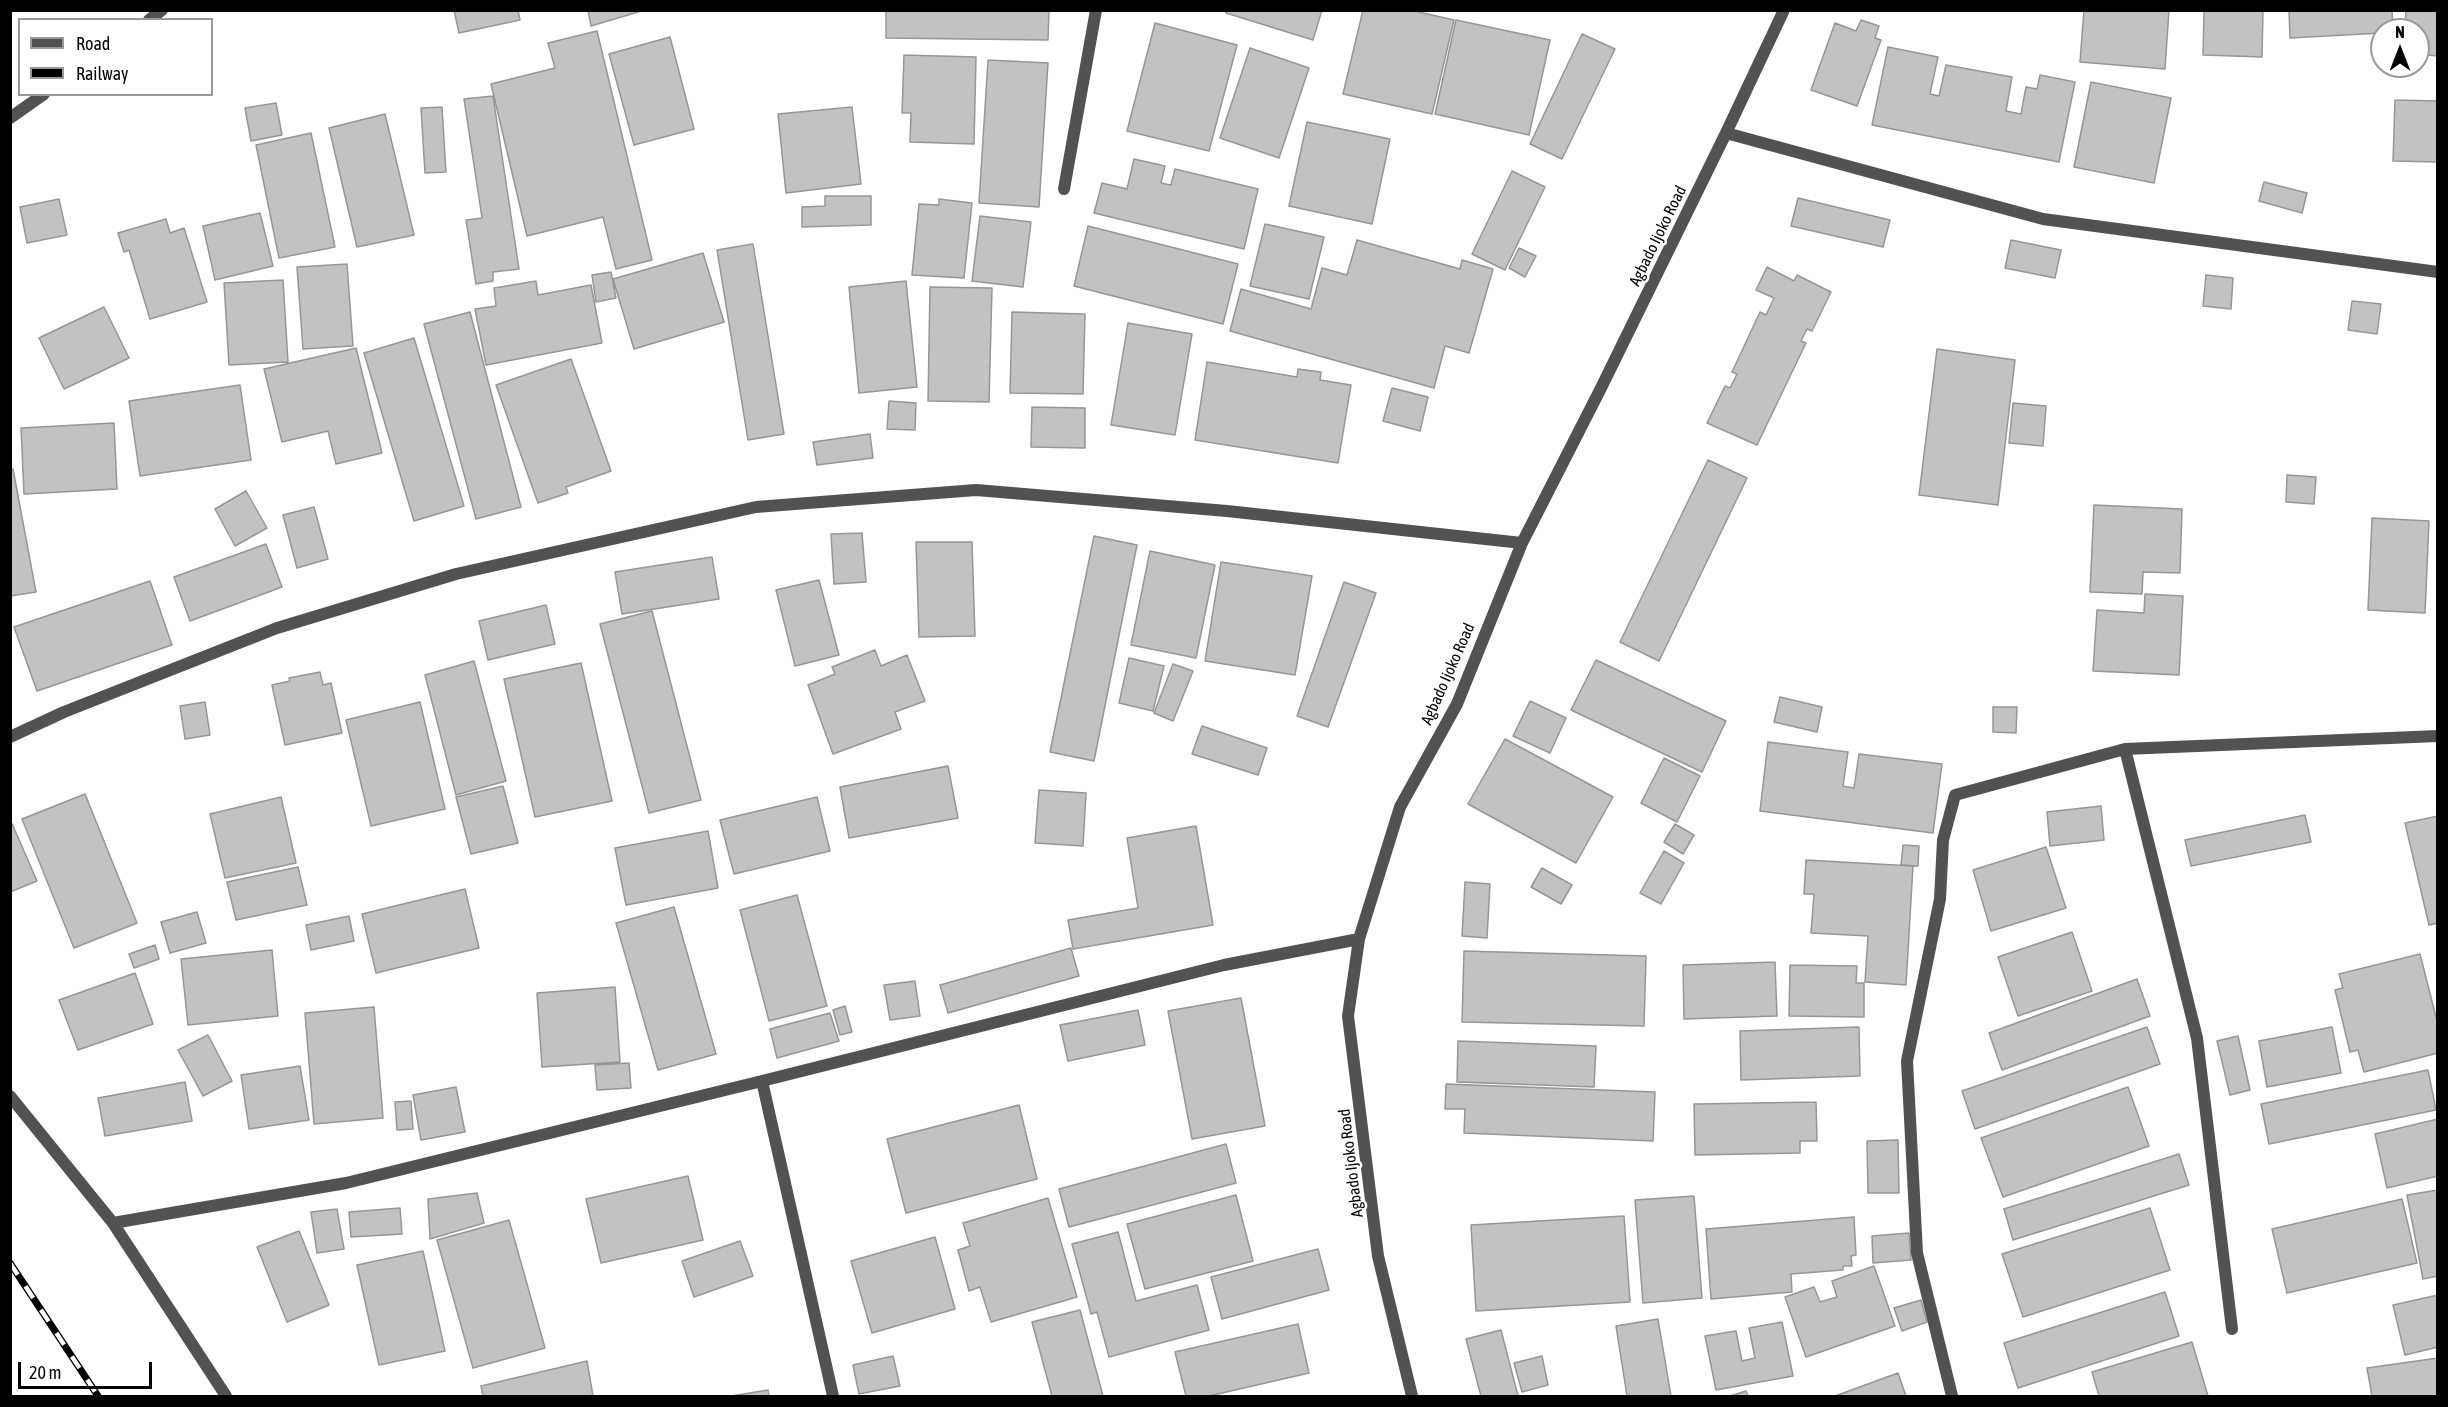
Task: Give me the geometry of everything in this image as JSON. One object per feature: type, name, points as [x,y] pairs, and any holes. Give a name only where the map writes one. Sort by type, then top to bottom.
[{"type":"street","points":[[1064,189],[1096,10]]},
{"type":"street","name":"Agbado Ijoko Road","points":[[1412,1396],[1378,1256],[1348,1016],[1359,939],[1400,807],[1457,704],[1522,543],[1726,134],[1784,10]]},
{"type":"street","points":[[10,118],[41,96]]},
{"type":"street","points":[[1726,134],[2043,219],[2438,272]]},
{"type":"street","points":[[10,736],[277,628],[456,574],[756,507],[976,490],[1227,511],[1522,543]]},
{"type":"street","points":[[1952,1396],[1917,1253],[1907,1061],[1940,900],[1943,840],[1955,795],[2125,749],[2438,736]]},
{"type":"street","points":[[2125,749],[2196,1038],[2232,1329]]},
{"type":"street","points":[[113,1223],[346,1183],[1224,965],[1359,939]]},
{"type":"street","points":[[762,1081],[833,1396]]},
{"type":"street","points":[[10,1096],[113,1223],[226,1396]]},
{"type":"building","points":[[454,10],[518,10],[520,20],[459,33]]},
{"type":"building","points":[[588,10],[645,10],[591,26]]},
{"type":"building","points":[[886,10],[1049,10],[1048,40],[886,38]]},
{"type":"building","points":[[1227,10],[1322,10],[1313,40],[1226,13]]},
{"type":"building","points":[[1363,10],[1410,10],[1454,20],[1432,114],[1343,94]]},
{"type":"building","points":[[2084,10],[2169,10],[2165,69],[2080,62]]},
{"type":"building","points":[[2204,10],[2263,10],[2262,57],[2203,55]]},
{"type":"building","points":[[2289,10],[2392,10],[2392,18],[2370,18],[2370,34],[2290,38]]},
{"type":"building","points":[[2406,10],[2438,10],[2438,56],[2430,55],[2430,18],[2406,18]]},
{"type":"building","points":[[1456,20],[1550,40],[1529,135],[1435,114]]},
{"type":"building","points":[[1861,20],[1879,26],[1875,38],[1881,40],[1857,106],[1811,90],[1835,23],[1856,31]]},
{"type":"building","points":[[1155,23],[1237,45],[1209,151],[1127,131]]},
{"type":"building","points":[[597,31],[652,260],[616,269],[603,217],[527,236],[491,84],[555,68],[548,43]]},
{"type":"building","points":[[1582,34],[1615,49],[1562,159],[1530,144]]},
{"type":"building","points":[[670,37],[694,129],[634,145],[609,54]]},
{"type":"building","points":[[1888,47],[1938,57],[1930,94],[1939,96],[1946,65],[2012,77],[2006,111],[2021,114],[2026,87],[2037,89],[2040,75],[2075,82],[2059,162],[1872,125]]},
{"type":"building","points":[[1250,48],[1309,68],[1279,158],[1220,138]]},
{"type":"building","points":[[904,55],[976,57],[974,144],[910,142],[911,113],[902,113]]},
{"type":"building","points":[[988,60],[1048,63],[1039,207],[979,203]]},
{"type":"building","points":[[2091,82],[2171,98],[2154,183],[2074,167]]},
{"type":"building","points":[[493,96],[519,269],[493,272],[493,281],[476,284],[466,220],[482,218],[464,99]]},
{"type":"building","points":[[2395,100],[2438,101],[2438,162],[2393,161]]},
{"type":"building","points":[[276,103],[282,135],[251,141],[245,108]]},
{"type":"building","points":[[442,107],[446,172],[425,173],[421,108]]},
{"type":"building","points":[[852,107],[861,184],[786,193],[778,114]]},
{"type":"building","points":[[385,114],[414,235],[357,247],[329,128]]},
{"type":"building","points":[[1307,122],[1390,139],[1372,224],[1289,206]]},
{"type":"building","points":[[311,133],[335,247],[279,258],[256,145]]},
{"type":"building","points":[[1134,159],[1165,166],[1161,183],[1171,185],[1175,169],[1258,189],[1244,249],[1094,213],[1102,183],[1127,189]]},
{"type":"building","points":[[1512,171],[1545,187],[1505,270],[1472,254]]},
{"type":"building","points":[[2264,182],[2307,193],[2302,213],[2259,201]]},
{"type":"building","points":[[825,196],[871,196],[871,225],[802,227],[802,207],[825,206]]},
{"type":"building","points":[[1798,198],[1890,220],[1883,247],[1791,226]]},
{"type":"building","points":[[59,199],[67,235],[27,243],[20,207]]},
{"type":"building","points":[[939,199],[972,203],[964,278],[912,275],[919,204],[939,205]]},
{"type":"building","points":[[260,213],[273,266],[215,280],[203,226]]},
{"type":"building","points":[[980,216],[1031,222],[1023,287],[972,281]]},
{"type":"building","points":[[166,219],[170,233],[184,228],[207,302],[150,319],[129,250],[124,252],[118,233]]},
{"type":"building","points":[[1265,224],[1324,237],[1309,299],[1250,286]]},
{"type":"building","points":[[1088,226],[1238,264],[1223,324],[1074,286]]},
{"type":"building","points":[[1357,240],[1460,269],[1462,260],[1493,269],[1469,353],[1445,346],[1434,388],[1230,331],[1241,289],[1311,309],[1322,268],[1347,275]]},
{"type":"building","points":[[2011,240],[2061,250],[2055,278],[2005,268]]},
{"type":"building","points":[[753,244],[784,434],[748,440],[717,250]]},
{"type":"building","points":[[1519,248],[1536,256],[1525,277],[1509,268]]},
{"type":"building","points":[[703,253],[724,322],[634,349],[613,279]]},
{"type":"building","points":[[347,264],[353,346],[303,349],[297,267]]},
{"type":"building","points":[[1767,267],[1794,281],[1797,275],[1831,292],[1812,331],[1807,329],[1801,341],[1806,343],[1757,445],[1707,423],[1725,386],[1730,388],[1737,374],[1732,372],[1760,312],[1766,315],[1774,298],[1756,290]]},
{"type":"building","points":[[611,272],[616,298],[596,302],[592,275]]},
{"type":"building","points":[[2206,275],[2233,278],[2231,309],[2203,306]]},
{"type":"building","points":[[283,280],[288,362],[229,365],[224,283]]},
{"type":"building","points":[[536,281],[538,295],[591,285],[602,343],[486,365],[475,309],[496,306],[494,288]]},
{"type":"building","points":[[906,281],[917,387],[859,393],[849,287]]},
{"type":"building","points":[[930,287],[992,288],[989,402],[928,401]]},
{"type":"building","points":[[2352,301],[2381,304],[2377,334],[2348,330]]},
{"type":"building","points":[[104,307],[129,358],[64,389],[39,338]]},
{"type":"building","points":[[470,312],[521,507],[476,519],[424,324]]},
{"type":"building","points":[[1012,312],[1085,314],[1083,394],[1010,393]]},
{"type":"building","points":[[1128,323],[1192,334],[1175,435],[1111,425]]},
{"type":"building","points":[[414,338],[464,506],[414,521],[364,353]]},
{"type":"building","points":[[356,348],[382,453],[336,464],[328,431],[282,442],[264,369]]},
{"type":"building","points":[[1937,349],[2015,360],[1998,505],[1919,495]]},
{"type":"building","points":[[571,359],[611,471],[566,487],[568,493],[538,503],[496,385]]},
{"type":"building","points":[[1207,362],[1297,377],[1298,369],[1321,372],[1320,380],[1351,385],[1338,463],[1195,440]]},
{"type":"building","points":[[240,385],[251,460],[140,476],[129,401]]},
{"type":"building","points":[[1392,388],[1428,397],[1420,431],[1383,421]]},
{"type":"building","points":[[889,401],[916,403],[915,430],[887,429]]},
{"type":"building","points":[[2013,403],[2046,406],[2043,446],[2009,443]]},
{"type":"building","points":[[1032,407],[1085,408],[1085,448],[1031,447]]},
{"type":"building","points":[[114,423],[117,489],[24,494],[21,428]]},
{"type":"building","points":[[870,434],[873,458],[817,465],[813,442]]},
{"type":"building","points":[[1708,460],[1747,478],[1659,661],[1620,642]]},
{"type":"building","points":[[13,469],[36,592],[10,596],[10,470]]},
{"type":"building","points":[[2287,475],[2316,477],[2314,504],[2286,502]]},
{"type":"building","points":[[246,491],[267,528],[235,546],[215,509]]},
{"type":"building","points":[[2094,505],[2182,509],[2180,573],[2143,572],[2142,594],[2090,592]]},
{"type":"building","points":[[314,507],[328,559],[297,568],[283,515]]},
{"type":"building","points":[[2372,518],[2429,521],[2425,613],[2368,610]]},
{"type":"building","points":[[862,533],[866,582],[834,584],[831,534]]},
{"type":"building","points":[[1094,536],[1137,545],[1094,761],[1050,752]]},
{"type":"building","points":[[916,542],[972,542],[975,636],[919,637]]},
{"type":"building","points":[[266,544],[282,587],[190,621],[174,577]]},
{"type":"building","points":[[1150,551],[1215,565],[1196,658],[1131,645]]},
{"type":"building","points":[[712,557],[719,599],[622,614],[615,572]]},
{"type":"building","points":[[1221,562],[1312,576],[1295,675],[1205,661]]},
{"type":"building","points":[[819,580],[839,655],[795,666],[776,590]]},
{"type":"building","points":[[150,581],[172,645],[37,691],[14,627]]},
{"type":"building","points":[[1344,582],[1376,593],[1328,727],[1297,716]]},
{"type":"building","points":[[2145,594],[2183,596],[2179,675],[2093,671],[2097,610],[2144,613]]},
{"type":"building","points":[[546,605],[555,644],[488,660],[479,621]]},
{"type":"building","points":[[652,611],[701,800],[649,813],[600,624]]},
{"type":"building","points":[[875,650],[881,666],[907,655],[925,701],[895,712],[901,729],[833,754],[808,685],[835,674],[832,667]]},
{"type":"building","points":[[1129,658],[1164,666],[1153,711],[1119,703]]},
{"type":"building","points":[[1596,660],[1726,721],[1702,772],[1571,710]]},
{"type":"building","points":[[474,661],[506,781],[456,795],[425,675]]},
{"type":"building","points":[[581,663],[612,801],[535,817],[504,679]]},
{"type":"building","points":[[1173,664],[1193,671],[1173,721],[1154,713]]},
{"type":"building","points":[[320,672],[323,685],[331,683],[342,733],[285,745],[272,685],[290,681],[289,678]]},
{"type":"building","points":[[1780,697],[1822,707],[1817,732],[1774,722]]},
{"type":"building","points":[[1530,701],[1566,718],[1550,753],[1513,736]]},
{"type":"building","points":[[205,702],[210,735],[185,739],[180,706]]},
{"type":"building","points":[[420,702],[445,809],[371,826],[346,720]]},
{"type":"building","points":[[1993,707],[2017,707],[2016,733],[1993,732]]},
{"type":"building","points":[[1202,726],[1267,748],[1258,775],[1192,754]]},
{"type":"building","points":[[1505,739],[1613,797],[1576,863],[1468,804]]},
{"type":"building","points":[[1768,742],[1848,752],[1843,786],[1854,788],[1859,754],[1942,764],[1933,833],[1760,811]]},
{"type":"building","points":[[1664,758],[1700,776],[1677,822],[1641,803]]},
{"type":"building","points":[[948,766],[958,818],[849,838],[840,787]]},
{"type":"building","points":[[503,786],[518,843],[471,854],[456,797]]},
{"type":"building","points":[[1039,790],[1086,793],[1083,846],[1035,843]]},
{"type":"building","points":[[85,794],[137,923],[74,948],[22,819]]},
{"type":"building","points":[[281,797],[296,863],[225,878],[210,814]]},
{"type":"building","points":[[817,797],[830,851],[734,874],[720,820]]},
{"type":"building","points":[[2101,806],[2104,840],[2050,846],[2047,812]]},
{"type":"building","points":[[2305,815],[2311,842],[2191,866],[2185,840]]},
{"type":"building","points":[[2438,816],[2438,923],[2429,925],[2405,823]]},
{"type":"building","points":[[10,819],[37,881],[10,892]]},
{"type":"building","points":[[1675,824],[1694,835],[1683,854],[1664,842]]},
{"type":"building","points":[[1196,826],[1213,925],[1073,949],[1068,920],[1138,908],[1127,838]]},
{"type":"building","points":[[708,831],[718,888],[626,905],[615,848]]},
{"type":"building","points":[[1903,845],[1919,846],[1918,866],[1901,865]]},
{"type":"building","points":[[2046,847],[2066,908],[1991,931],[1973,870]]},
{"type":"building","points":[[1664,851],[1684,863],[1661,904],[1640,893]]},
{"type":"building","points":[[1806,860],[1913,866],[1906,985],[1865,982],[1868,936],[1811,933],[1814,894],[1804,894]]},
{"type":"building","points":[[298,867],[307,905],[236,920],[227,882]]},
{"type":"building","points":[[1542,868],[1572,885],[1561,904],[1531,887]]},
{"type":"building","points":[[1465,882],[1490,884],[1487,938],[1462,936]]},
{"type":"building","points":[[465,889],[479,948],[376,973],[362,914]]},
{"type":"building","points":[[797,895],[827,1006],[769,1021],[740,910]]},
{"type":"building","points":[[674,907],[716,1054],[658,1070],[616,923]]},
{"type":"building","points":[[197,912],[206,943],[170,953],[161,922]]},
{"type":"building","points":[[349,916],[354,941],[311,950],[306,925]]},
{"type":"building","points":[[2072,932],[2092,991],[2018,1016],[1998,957]]},
{"type":"building","points":[[155,945],[159,959],[134,968],[129,954]]},
{"type":"building","points":[[1071,948],[1079,976],[948,1013],[940,985]]},
{"type":"building","points":[[272,950],[278,1016],[188,1025],[181,959]]},
{"type":"building","points":[[1464,951],[1646,956],[1644,1026],[1462,1022]]},
{"type":"building","points":[[2420,954],[2438,1025],[2438,1053],[2364,1072],[2358,1050],[2350,1052],[2335,990],[2343,988],[2339,974]]},
{"type":"building","points":[[1775,962],[1777,1016],[1684,1019],[1683,965]]},
{"type":"building","points":[[1790,965],[1857,966],[1856,983],[1864,983],[1864,1017],[1789,1016]]},
{"type":"building","points":[[135,973],[153,1024],[78,1050],[59,1000]]},
{"type":"building","points":[[2137,979],[2150,1016],[2002,1070],[1989,1033]]},
{"type":"building","points":[[915,981],[920,1016],[890,1020],[884,985]]},
{"type":"building","points":[[615,987],[620,1062],[542,1067],[537,993]]},
{"type":"building","points":[[1241,998],[1265,1126],[1192,1139],[1168,1011]]},
{"type":"building","points":[[845,1006],[852,1032],[840,1035],[833,1010]]},
{"type":"building","points":[[374,1007],[383,1118],[314,1124],[305,1013]]},
{"type":"building","points":[[1138,1010],[1145,1045],[1068,1061],[1060,1025]]},
{"type":"building","points":[[830,1013],[839,1041],[777,1058],[770,1029]]},
{"type":"building","points":[[1859,1027],[1860,1076],[1741,1080],[1740,1031]]},
{"type":"building","points":[[2147,1027],[2160,1064],[1975,1129],[1962,1091]]},
{"type":"building","points":[[2332,1027],[2341,1073],[2267,1087],[2259,1041]]},
{"type":"building","points":[[208,1035],[232,1081],[203,1096],[178,1050]]},
{"type":"building","points":[[2238,1036],[2250,1090],[2230,1095],[2217,1041]]},
{"type":"building","points":[[1458,1041],[1596,1046],[1594,1087],[1457,1082]]},
{"type":"building","points":[[629,1063],[631,1088],[597,1090],[595,1065]]},
{"type":"building","points":[[300,1066],[309,1120],[249,1129],[241,1075]]},
{"type":"building","points":[[2428,1070],[2436,1110],[2269,1144],[2261,1104]]},
{"type":"building","points":[[185,1082],[192,1121],[105,1136],[98,1098]]},
{"type":"building","points":[[1446,1084],[1655,1092],[1653,1141],[1464,1133],[1465,1109],[1445,1109]]},
{"type":"building","points":[[456,1087],[465,1132],[421,1140],[413,1095]]},
{"type":"building","points":[[2128,1087],[2149,1146],[2003,1197],[1981,1138]]},
{"type":"building","points":[[411,1101],[413,1129],[397,1130],[395,1102]]},
{"type":"building","points":[[1816,1102],[1817,1141],[1800,1141],[1800,1153],[1695,1155],[1694,1104]]},
{"type":"building","points":[[1019,1105],[1037,1179],[906,1213],[887,1139]]},
{"type":"building","points":[[2438,1119],[2438,1176],[2387,1188],[2375,1134]]},
{"type":"building","points":[[1898,1140],[1899,1193],[1868,1193],[1867,1141]]},
{"type":"building","points":[[1226,1144],[1236,1183],[1069,1227],[1059,1189]]},
{"type":"building","points":[[2179,1154],[2189,1185],[2013,1240],[2004,1209]]},
{"type":"building","points":[[688,1176],[703,1240],[601,1263],[586,1199]]},
{"type":"building","points":[[2438,1190],[2438,1276],[2423,1279],[2407,1195]]},
{"type":"building","points":[[477,1193],[484,1223],[430,1239],[428,1199]]},
{"type":"building","points":[[1236,1195],[1253,1261],[1145,1289],[1127,1224]]},
{"type":"building","points":[[1694,1196],[1702,1298],[1643,1303],[1635,1200]]},
{"type":"building","points":[[1048,1198],[1077,1297],[991,1322],[980,1287],[969,1291],[958,1250],[970,1246],[963,1223]]},
{"type":"building","points":[[2402,1199],[2417,1263],[2287,1293],[2272,1229]]},
{"type":"building","points":[[400,1208],[402,1234],[351,1237],[349,1212]]},
{"type":"building","points":[[2150,1208],[2170,1270],[2023,1317],[2002,1254]]},
{"type":"building","points":[[337,1209],[344,1249],[317,1253],[311,1212]]},
{"type":"building","points":[[1624,1216],[1630,1302],[1476,1311],[1471,1225]]},
{"type":"building","points":[[1854,1217],[1856,1255],[1851,1256],[1852,1266],[1843,1266],[1843,1270],[1791,1274],[1792,1292],[1711,1299],[1706,1229]]},
{"type":"building","points":[[509,1220],[545,1348],[473,1368],[437,1240]]},
{"type":"building","points":[[299,1231],[329,1305],[287,1322],[257,1247]]},
{"type":"building","points":[[1118,1232],[1136,1301],[1197,1285],[1209,1330],[1109,1357],[1097,1312],[1091,1314],[1072,1244]]},
{"type":"building","points":[[1909,1233],[1911,1260],[1873,1263],[1872,1236]]},
{"type":"building","points":[[935,1237],[955,1309],[872,1333],[851,1261]]},
{"type":"building","points":[[740,1241],[753,1276],[694,1297],[682,1261]]},
{"type":"building","points":[[1318,1249],[1329,1290],[1222,1319],[1211,1277]]},
{"type":"building","points":[[423,1251],[445,1351],[379,1365],[357,1265]]},
{"type":"building","points":[[1874,1266],[1895,1326],[1806,1357],[1785,1297],[1814,1287],[1820,1302],[1837,1297],[1832,1281]]},
{"type":"building","points":[[2165,1292],[2179,1336],[2018,1388],[2004,1343]]},
{"type":"building","points":[[2438,1295],[2438,1347],[2405,1355],[2393,1305]]},
{"type":"building","points":[[1921,1300],[1927,1322],[1902,1331],[1894,1308]]},
{"type":"building","points":[[1080,1310],[1103,1396],[1052,1396],[1032,1322]]},
{"type":"building","points":[[1658,1319],[1671,1396],[1627,1396],[1616,1326]]},
{"type":"building","points":[[1782,1322],[1793,1376],[1716,1390],[1705,1336],[1736,1331],[1742,1361],[1755,1358],[1749,1328]]},
{"type":"building","points":[[1298,1324],[1309,1373],[1209,1396],[1186,1396],[1175,1352]]},
{"type":"building","points":[[1501,1330],[1518,1396],[1481,1396],[1466,1339]]},
{"type":"building","points":[[2192,1342],[2208,1396],[2099,1396],[2092,1372]]},
{"type":"building","points":[[893,1356],[900,1386],[859,1394],[853,1365]]},
{"type":"building","points":[[1542,1356],[1548,1385],[1522,1392],[1514,1363]]},
{"type":"building","points":[[2438,1358],[2438,1396],[2372,1396],[2367,1368]]},
{"type":"building","points":[[587,1361],[593,1396],[483,1396],[481,1386]]},
{"type":"building","points":[[1898,1373],[1906,1396],[1835,1396]]},
{"type":"building","points":[[768,1390],[769,1396],[731,1396]]},
{"type":"building","points":[[1746,1391],[1748,1396],[1730,1396]]},
{"type":"railway","points":[[10,1263],[98,1396]]}]
